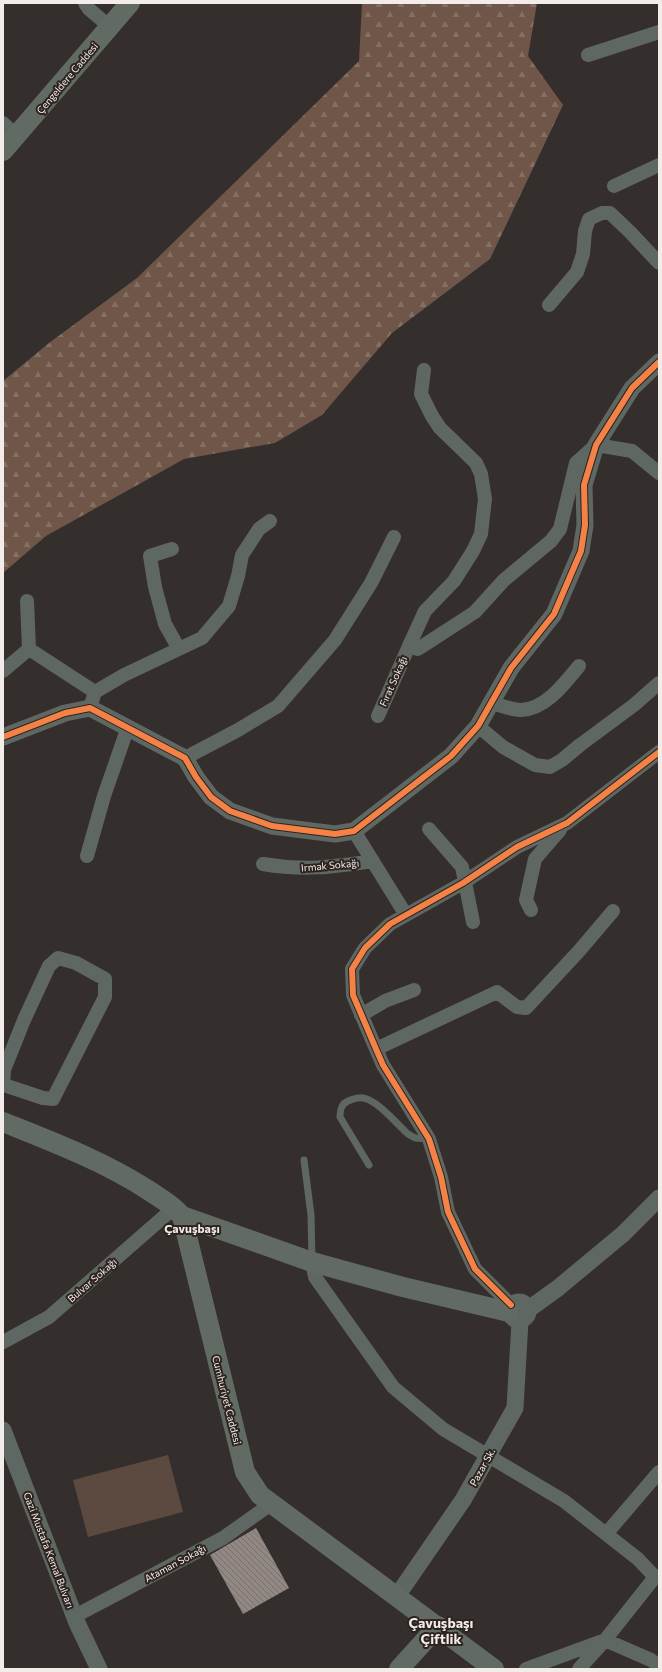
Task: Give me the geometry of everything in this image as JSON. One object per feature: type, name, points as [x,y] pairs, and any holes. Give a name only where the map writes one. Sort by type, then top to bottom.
[{"type":"main road","name":"Çengeldere Caddesi","points":[[3,151],[10,130],[110,27],[130,3]]},
{"type":"main road","points":[[3,1122],[73,1150],[127,1177],[178,1212],[312,1262],[403,1287],[518,1312]]},
{"type":"main road","name":"Cumhuriyet Caddesi","points":[[178,1212],[245,1472],[260,1495],[494,1669]]},
{"type":"main road","points":[[398,1669],[438,1626]]},
{"type":"street","points":[[85,3],[89,9],[110,27]]},
{"type":"street","points":[[588,55],[659,32]]},
{"type":"street","points":[[614,186],[659,165]]},
{"type":"street","points":[[549,305],[577,272],[583,254],[585,231],[589,219],[602,213],[610,213],[659,263]]},
{"type":"street","points":[[28,649],[128,727],[185,758],[196,777],[211,797],[230,811],[272,826],[335,834],[354,830],[451,756],[478,726],[511,668],[554,614],[582,552],[585,526],[584,485],[596,445],[632,388],[659,362]]},
{"type":"street","name":"Fırat Sokağı","points":[[378,716],[425,611],[454,581],[473,551],[481,534],[485,499],[481,474],[476,463],[440,428],[432,416],[421,394],[424,370]]},
{"type":"street","points":[[596,445],[632,451],[659,474]]},
{"type":"street","points":[[409,646],[418,648],[475,612],[504,580],[551,542],[560,529],[576,463],[596,445]]},
{"type":"street","points":[[3,737],[65,713],[92,700],[124,675],[202,638],[229,606],[238,576],[242,555],[259,529],[270,521]]},
{"type":"street","points":[[185,758],[238,730],[278,706],[335,640],[371,583],[394,537]]},
{"type":"street","points":[[172,549],[150,556],[155,587],[165,624],[179,649]]},
{"type":"street","points":[[3,671],[28,649],[27,601]]},
{"type":"street","points":[[491,703],[521,710],[540,704],[564,685],[579,666]]},
{"type":"street","points":[[478,726],[503,747],[534,765],[550,766],[562,760],[580,744],[634,705],[659,683]]},
{"type":"street","points":[[87,856],[104,796],[128,727]]},
{"type":"street","points":[[532,910],[526,900],[535,859],[546,844],[567,823],[659,752]]},
{"type":"street","points":[[567,823],[517,847],[466,881],[390,924],[365,948],[352,969],[353,995],[383,1065],[429,1139],[441,1177],[448,1212],[475,1269],[518,1312],[558,1288],[623,1234],[659,1198]]},
{"type":"street","points":[[429,829],[462,867],[473,922]]},
{"type":"street","name":"Irmak Sokağı","points":[[354,830],[406,915]]},
{"type":"street","name":"Irmak Sokağı","points":[[263,864],[287,868],[322,868],[373,861]]},
{"type":"street","points":[[376,1049],[497,992],[517,1007],[526,1008],[579,952],[613,911]]},
{"type":"street","points":[[58,958],[76,963],[105,979],[104,997],[53,1099],[43,1098],[3,1085],[4,1070],[24,1020],[50,966],[58,958]]},
{"type":"street","points":[[361,1015],[385,1001],[414,990]]},
{"type":"street","name":"Bulvar Sokağı","points":[[3,1342],[49,1317],[178,1212]]},
{"type":"street","points":[[312,1262],[315,1277],[393,1388],[443,1429],[564,1501],[658,1576],[579,1669]]},
{"type":"street","name":"Pazar Sk.","points":[[397,1596],[463,1500],[515,1408],[518,1312]]},
{"type":"street","name":"Gazi Mustafa Kemal Bulvarı","points":[[3,1430],[75,1616],[99,1669]]},
{"type":"street","points":[[606,1534],[659,1472]]},
{"type":"street","name":"Ataman Sokağı","points":[[75,1616],[223,1538],[271,1504]]},
{"type":"street","points":[[526,1669],[605,1640],[651,1660],[659,1666]]},
{"type":"lane","points":[[369,1165],[340,1117],[341,1108],[344,1103],[354,1098],[363,1098],[372,1101],[408,1134],[415,1138],[429,1139]]},
{"type":"lane","points":[[304,1160],[312,1215],[312,1262]]},
{"type":"shaded area","points":[[168,1455],[183,1512],[88,1537],[73,1480]]},
{"type":"green space","points":[[362,3],[537,3],[528,56],[563,105],[490,259],[392,333],[322,415],[275,443],[184,459],[46,536],[3,573],[3,381],[49,343],[137,278],[359,61]]},
{"type":"building","points":[[256,1528],[289,1588],[243,1614],[210,1555]]},
{"type":"cycle path","points":[[3,737],[65,713],[90,708],[185,758],[196,777],[211,797],[230,811],[272,826],[335,834],[354,831],[451,756],[478,726],[511,668],[554,614],[581,551],[585,525],[584,485],[596,445],[632,388],[659,362]]},
{"type":"cycle path","points":[[511,1305],[475,1269],[448,1212],[441,1177],[429,1139],[383,1065],[353,995],[352,969],[365,948],[390,924],[463,883],[517,847],[567,823],[659,752]]},
{"type":"district","name":"Çavuşbaşı","points":[[192,1229]]},
{"type":"district","name":"Çavuşbaşı Çiftlik","points":[[441,1632]]}]
